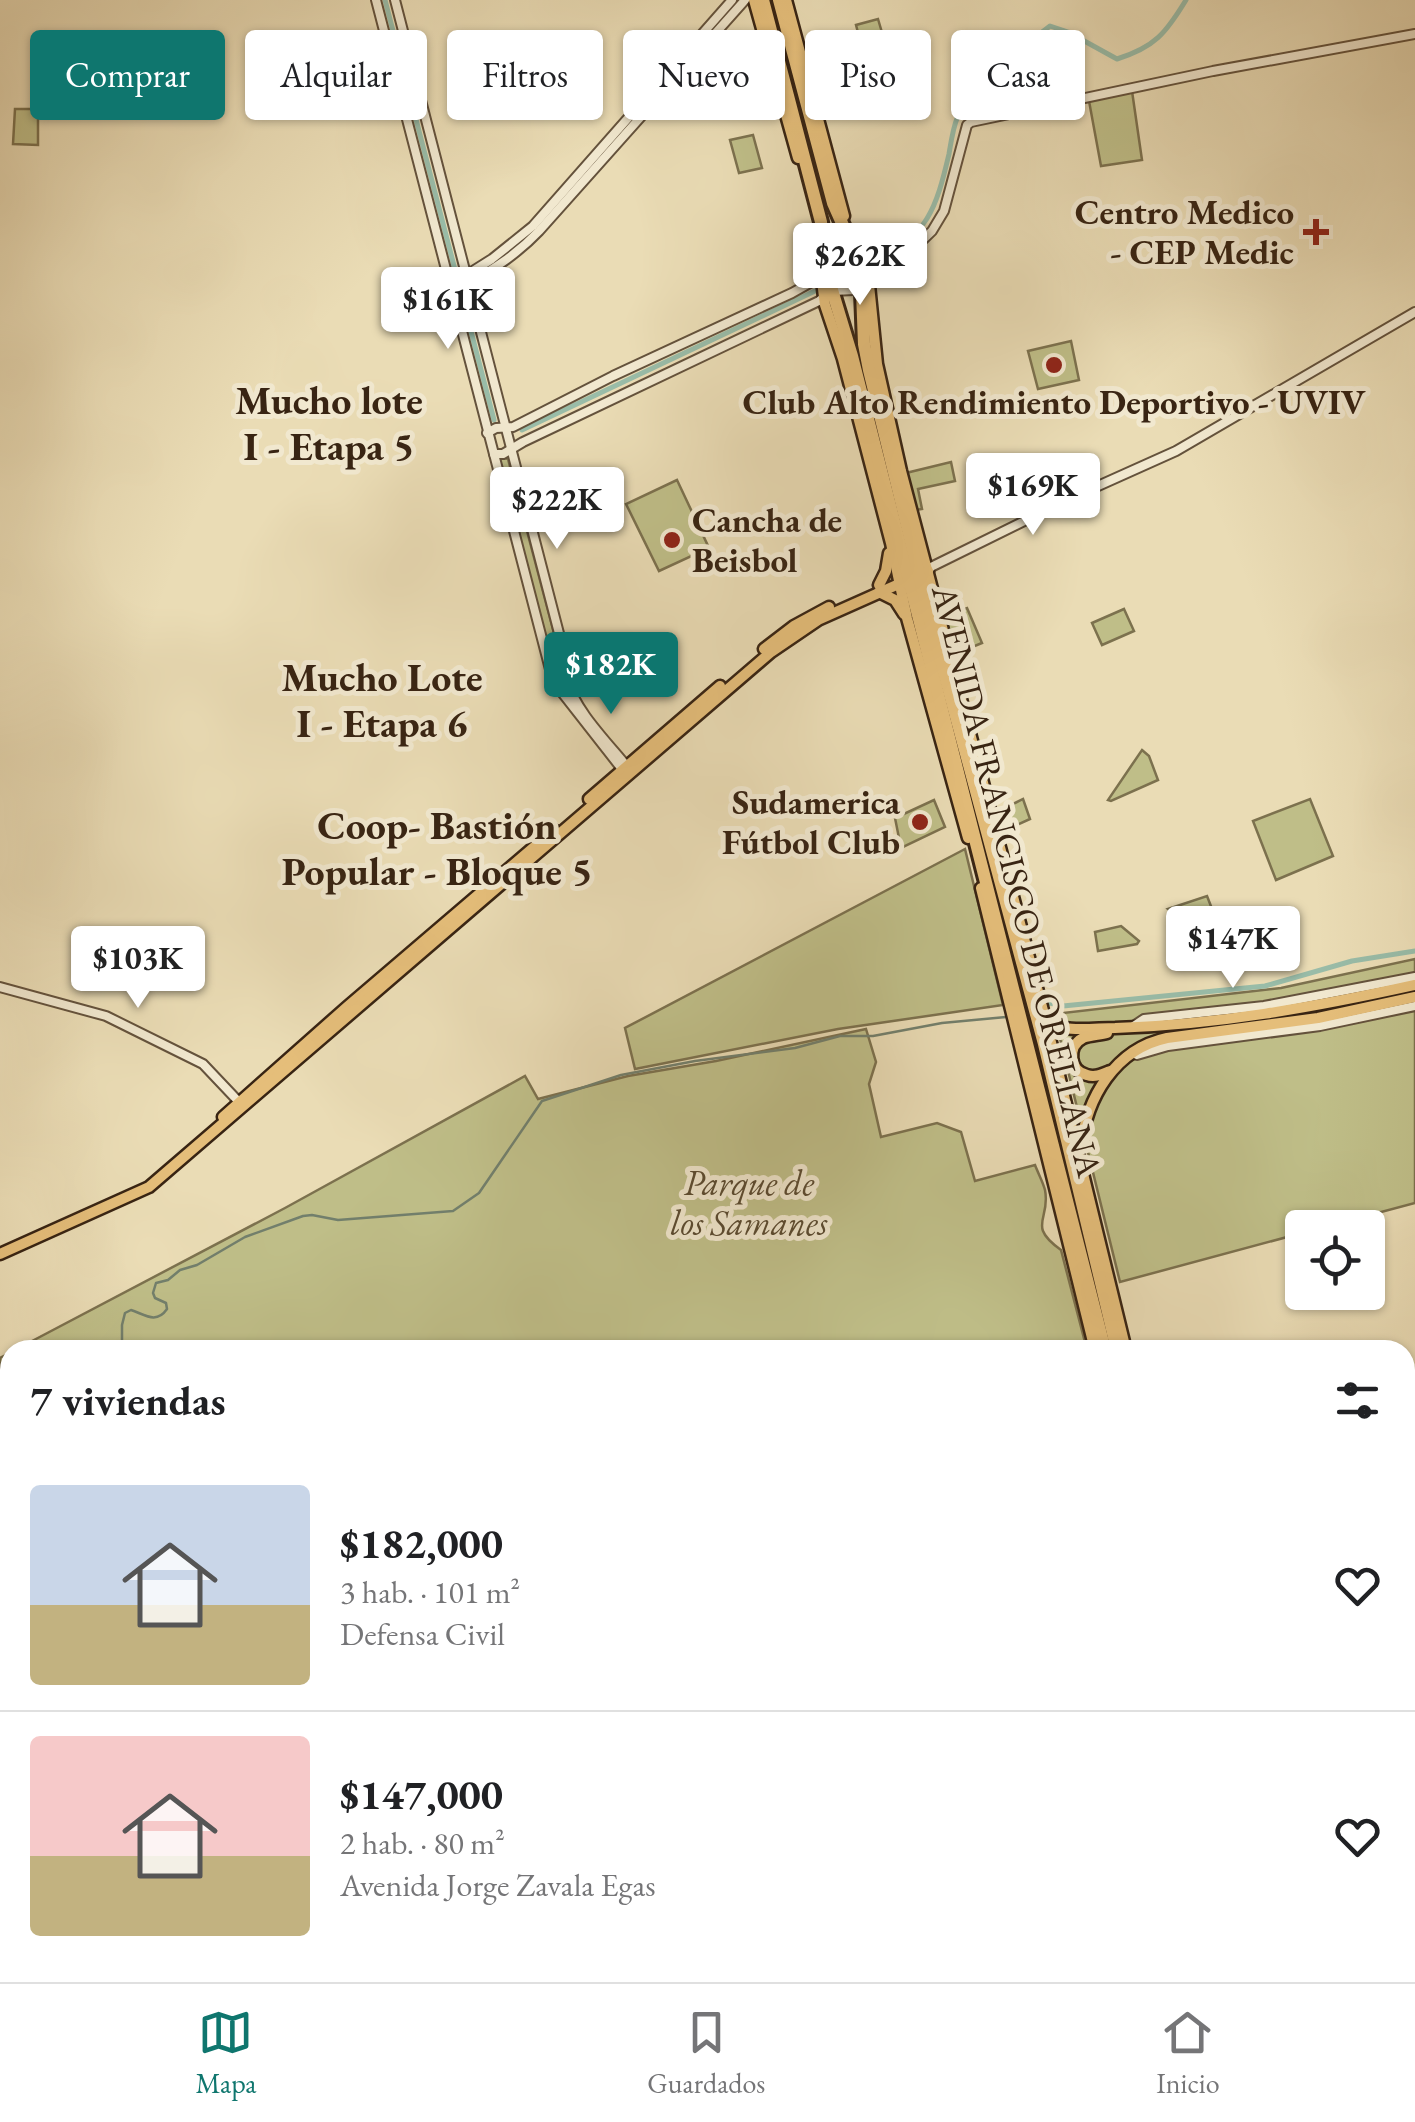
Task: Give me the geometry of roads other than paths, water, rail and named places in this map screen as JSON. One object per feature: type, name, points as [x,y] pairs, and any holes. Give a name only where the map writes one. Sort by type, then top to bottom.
[{"type":"highway","name":"AVENIDA FRANCISCO DE ORELLANA","points":[[763,0],[821,222],[830,293],[852,356],[962,742],[1024,1001],[1018,1021],[1101,1340]]},
{"type":"highway","name":"AVENIDA FRANCISCO DE ORELLANA","points":[[782,0],[833,203],[865,278],[864,344],[868,370],[915,574],[922,631],[1024,1001],[1044,1022],[1046,1052],[1115,1340]]},
{"type":"highway","points":[[824,248],[824,235],[839,229],[852,246]]},
{"type":"highway","points":[[920,661],[922,631]]},
{"type":"highway","points":[[962,742],[980,771]]},
{"type":"highway","points":[[1026,1072],[1041,1099]]},
{"type":"main road","name":"AVENIDA FRANCISCO DE ORELLANA","points":[[754,0],[824,248],[822,273],[890,543],[915,574],[980,771],[1024,1001]]},
{"type":"main road","points":[[879,588],[888,565],[890,543]]},
{"type":"main road","name":"AVENIDA FRANCISCO DE ORELLANA","points":[[915,574],[908,618],[974,856],[1024,1001]]},
{"type":"main road","points":[[0,1250],[147,1183],[774,640],[814,614],[915,574]]},
{"type":"main road","points":[[879,588],[908,618]]},
{"type":"main road","points":[[1044,1022],[1062,1028],[1127,1028],[1283,1011],[1415,985]]},
{"type":"main road","points":[[1080,1159],[1091,1105],[1112,1070],[1144,1044],[1318,1018],[1415,997]]},
{"type":"main road","name":"AVENIDA FRANCISCO DE ORELLANA","points":[[1018,1021],[1026,1072],[1093,1340]]},
{"type":"main road","name":"AVENIDA FRANCISCO DE ORELLANA","points":[[1044,1022],[1124,1340]]},
{"type":"main road","points":[[1112,1070],[1098,1076],[1082,1074],[1073,1063],[1074,1048],[1082,1038],[1127,1028]]},
{"type":"street","points":[[376,0],[553,680],[627,771]]},
{"type":"street","points":[[394,0],[566,661],[568,681],[580,706],[627,771]]},
{"type":"street","points":[[707,30],[732,0]]},
{"type":"street","points":[[717,30],[745,0]]},
{"type":"street","points":[[494,454],[512,450],[830,293],[854,290],[865,278],[906,256],[932,231],[944,210],[971,122],[1060,98],[1415,32]]},
{"type":"street","points":[[466,280],[492,271],[519,252],[546,209],[626,120]]},
{"type":"street","points":[[536,228],[555,215],[636,120]]},
{"type":"street","points":[[622,123],[630,124],[630,131]]},
{"type":"street","points":[[546,209],[549,216],[555,215]]},
{"type":"street","points":[[487,433],[506,428],[792,293],[822,273]]},
{"type":"street","points":[[915,574],[1176,451],[1415,312]]},
{"type":"street","points":[[1127,1028],[1144,1018],[1264,1006],[1415,977]]},
{"type":"street","points":[[0,987],[106,1016],[203,1064],[240,1105]]},
{"type":"street","points":[[1123,1058],[1168,1046],[1303,1028],[1415,1006]]},
{"type":"waterway","points":[[385,0],[494,420]]},
{"type":"waterway","points":[[875,262],[907,241],[927,218],[939,190],[958,116],[975,89],[998,66],[1050,26],[1117,59],[1158,37],[1186,0]]},
{"type":"waterway","points":[[522,430],[815,291]]},
{"type":"waterway","points":[[1042,1006],[1265,986],[1352,961],[1415,951]]},
{"type":"waterway","points":[[122,1340],[125,1313],[131,1310],[154,1317],[167,1309],[166,1303],[155,1298],[156,1283],[245,1237],[303,1216],[338,1220],[453,1211],[479,1193],[542,1101],[621,1075],[695,1061],[795,1048],[840,1036],[873,1036],[942,1023],[1006,1017]]},
{"type":"place","name":"Centro Medico - CEP Medic","points":[[1316,232]]},
{"type":"place","name":"Club Alto Rendimiento Deportivo - UVIV","points":[[1054,365]]},
{"type":"place","name":"Cancha de Beisbol","points":[[672,540]]},
{"type":"place","name":"Sudamerica Fútbol Club","points":[[920,822]]},
{"type":"district","name":"Mucho lote I - Etapa 5","points":[[329,423]]},
{"type":"district","name":"Mucho Lote I - Etapa 6","points":[[382,700]]},
{"type":"district","name":"Coop- Bastión Popular - Bloque 5","points":[[437,848]]},
{"type":"park label","name":"Parque de los Samanes","points":[[749,1203]]}]
